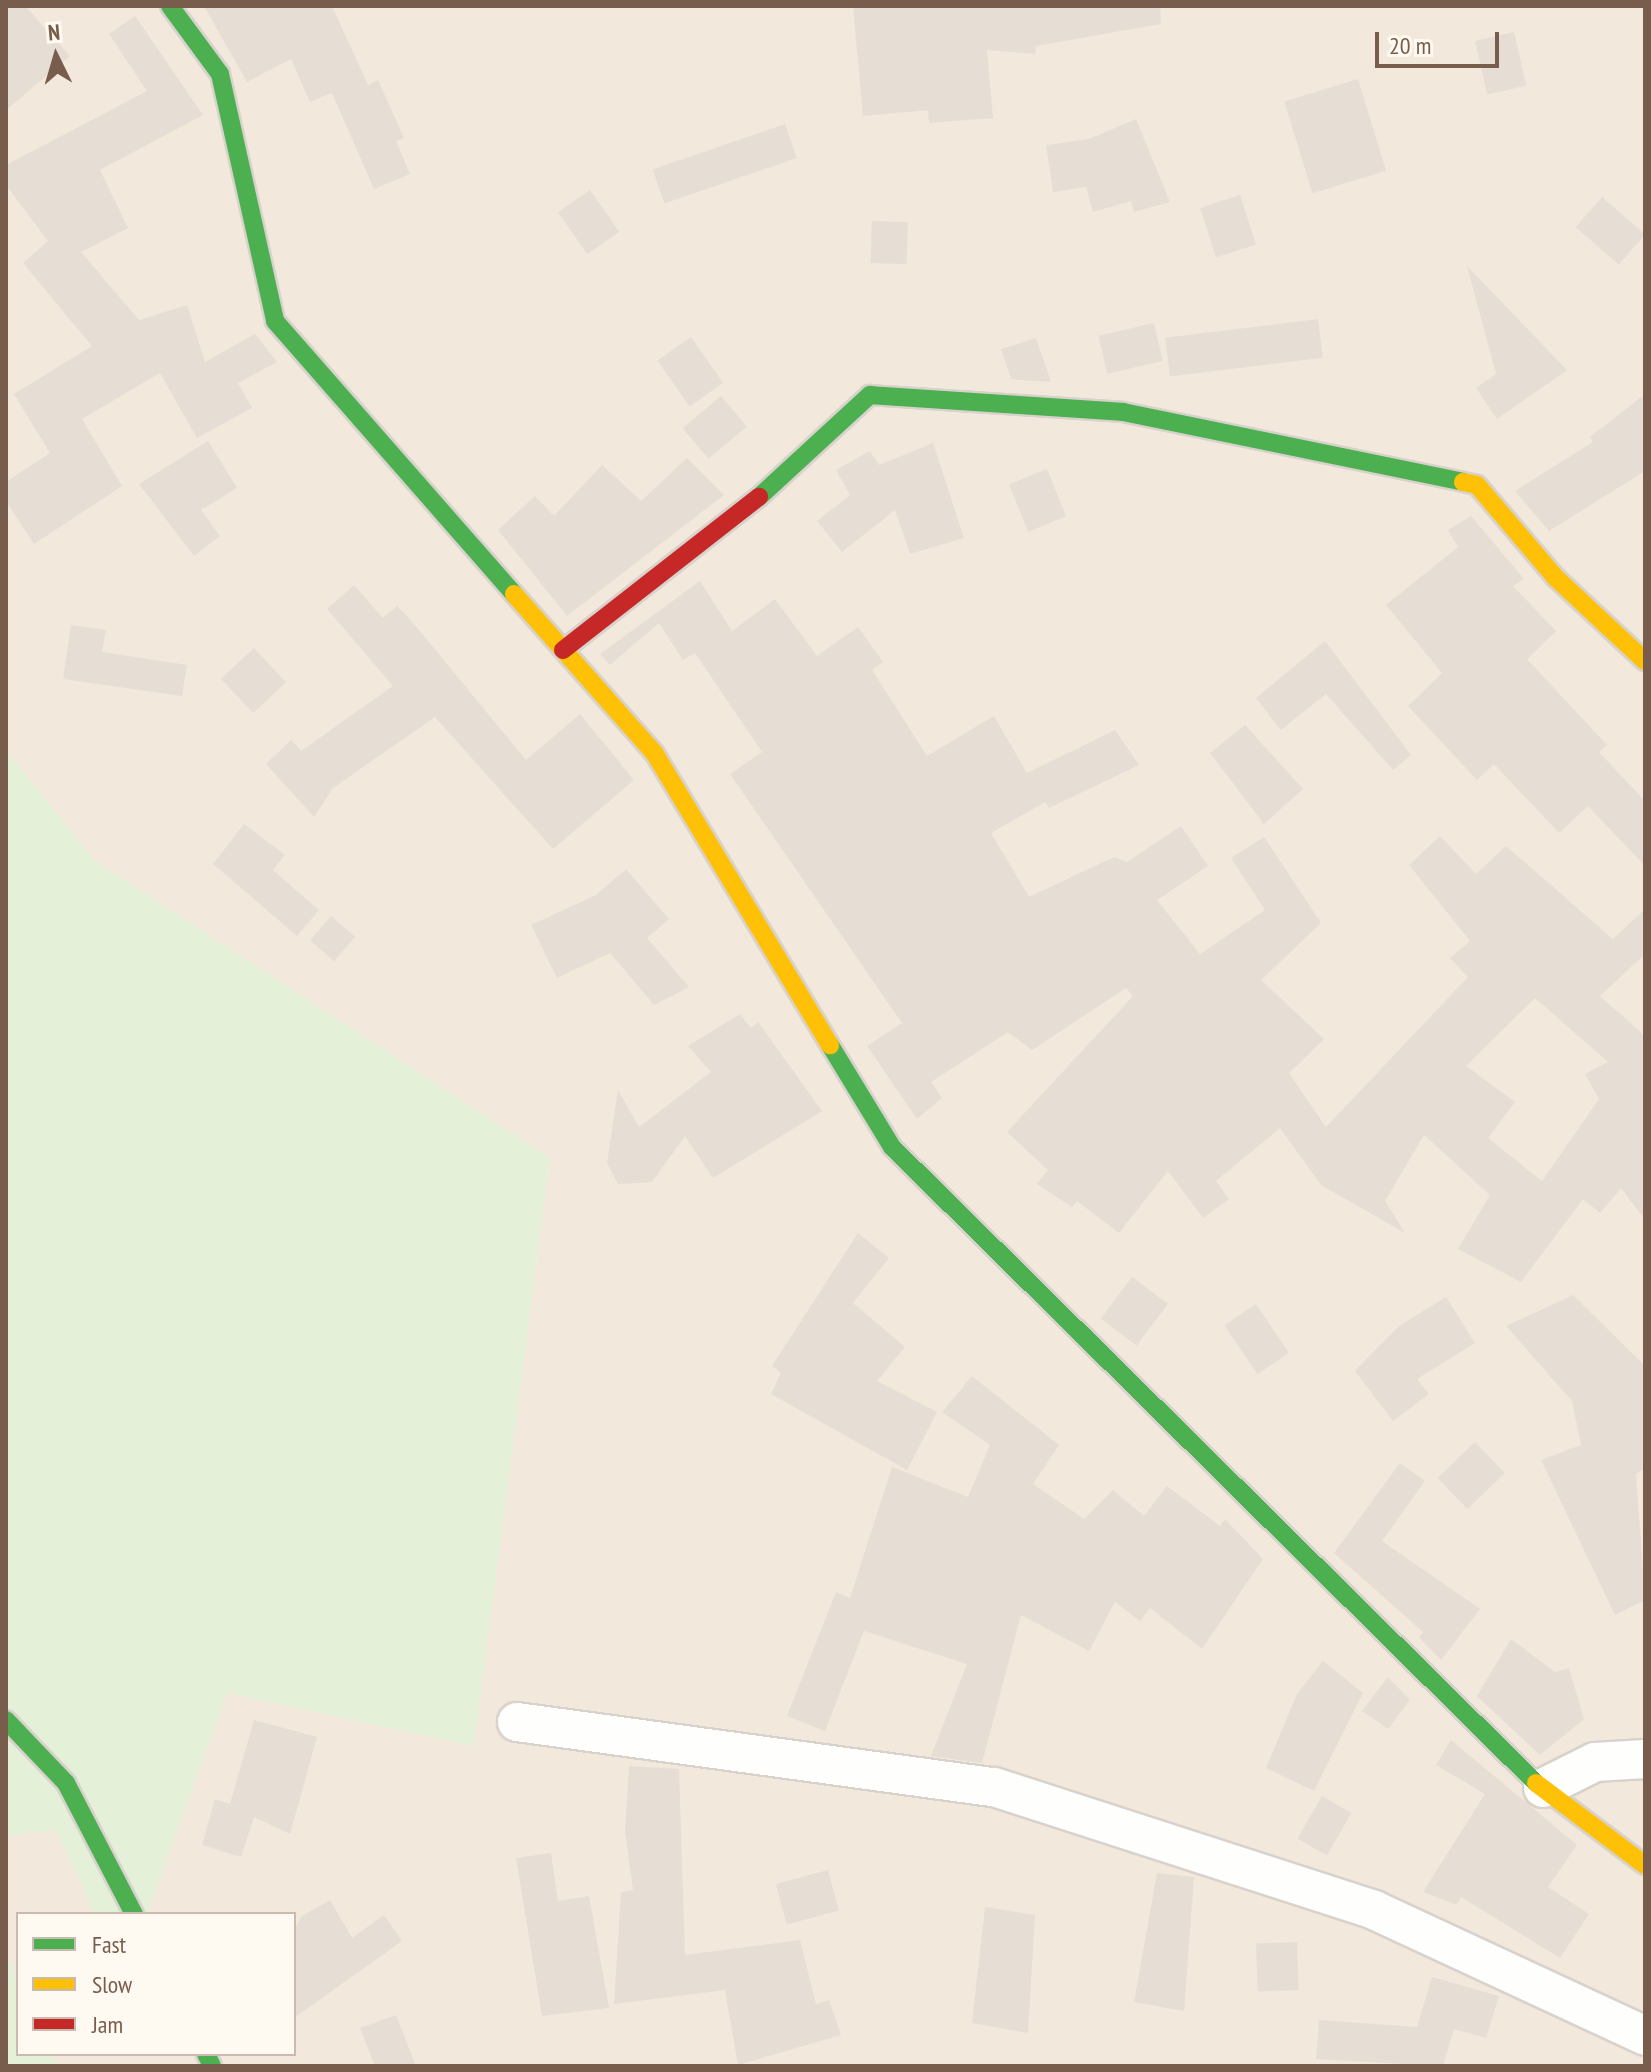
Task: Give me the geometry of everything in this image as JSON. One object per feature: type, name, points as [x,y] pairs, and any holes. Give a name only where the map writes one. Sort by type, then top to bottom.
[{"type":"street","points":[[170,6],[220,74],[275,321],[655,754],[892,1147],[1508,1762],[1645,1865]]},
{"type":"street","points":[[563,650],[709,543],[870,395],[1123,412],[1477,485],[1556,578],[1645,661]]},
{"type":"street","points":[[6,1720],[66,1783],[133,1912]]},
{"type":"street","points":[[517,1722],[994,1787],[1374,1910],[1645,2036]]},
{"type":"street","points":[[1543,1788],[1595,1762],[1645,1759]]},
{"type":"shaded area","points":[[6,6],[1645,6],[1645,2066],[59,2066],[54,2056],[296,2056],[296,1912],[148,1912],[227,1693],[474,1745],[550,1158],[94,860],[6,750]]},
{"type":"shaded area","points":[[57,1830],[93,1912],[16,1912],[16,1977],[6,1956],[6,1836]]},
{"type":"green space","points":[[6,750],[94,860],[550,1158],[474,1746],[227,1693],[148,1912],[93,1912],[57,1830],[6,1836]]},
{"type":"green space","points":[[6,1956],[16,1977],[16,2056],[54,2056],[59,2066],[6,2066]]},
{"type":"building","points":[[6,6],[25,6],[70,56],[6,110]]},
{"type":"building","points":[[204,6],[332,6],[368,85],[378,80],[404,138],[396,141],[410,174],[374,189],[332,93],[310,102],[291,59],[247,82]]},
{"type":"building","points":[[853,6],[1160,6],[1161,24],[1036,46],[1035,54],[987,50],[993,118],[929,123],[928,110],[863,116]]},
{"type":"building","points":[[135,16],[203,115],[100,170],[128,228],[81,252],[139,320],[187,305],[205,362],[255,334],[277,362],[238,383],[252,408],[197,438],[160,373],[82,419],[122,486],[34,544],[6,501],[6,482],[50,453],[14,394],[92,346],[23,263],[48,241],[6,185],[6,165],[147,91],[109,34]]},
{"type":"building","points":[[1514,32],[1526,86],[1487,95],[1475,41]]},
{"type":"building","points":[[1358,79],[1386,171],[1312,193],[1284,102]]},
{"type":"building","points":[[1136,119],[1170,202],[1134,212],[1131,201],[1093,212],[1086,187],[1053,192],[1046,145],[1089,139]]},
{"type":"building","points":[[785,124],[797,158],[664,204],[653,170]]},
{"type":"building","points":[[590,190],[619,232],[587,254],[558,212]]},
{"type":"building","points":[[1240,195],[1256,244],[1216,257],[1200,208]]},
{"type":"building","points":[[1602,197],[1645,234],[1619,265],[1576,227]]},
{"type":"building","points":[[872,221],[908,222],[907,264],[871,263]]},
{"type":"building","points":[[1467,266],[1567,370],[1497,419],[1476,388],[1496,374]]},
{"type":"building","points":[[1318,319],[1323,358],[1170,376],[1165,338]]},
{"type":"building","points":[[1154,323],[1163,361],[1107,374],[1098,336]]},
{"type":"building","points":[[691,337],[723,383],[690,406],[657,361]]},
{"type":"building","points":[[1036,338],[1051,382],[1011,379],[1001,349]]},
{"type":"building","points":[[1645,394],[1645,471],[1549,531],[1515,491],[1593,442],[1590,437]]},
{"type":"building","points":[[721,396],[747,427],[708,459],[683,428]]},
{"type":"building","points":[[208,441],[237,488],[201,510],[220,536],[194,556],[139,484]]},
{"type":"building","points":[[933,443],[964,538],[910,554],[895,510],[842,552],[817,521],[850,495],[836,470],[870,451],[879,465]]},
{"type":"building","points":[[687,458],[724,495],[567,616],[498,530],[535,496],[554,516],[602,465],[641,501]]},
{"type":"building","points":[[1047,469],[1066,516],[1028,532],[1009,484]]},
{"type":"building","points":[[1471,516],[1524,579],[1513,586],[1556,631],[1527,659],[1607,745],[1599,752],[1645,801],[1645,866],[1588,806],[1559,833],[1494,764],[1477,780],[1408,706],[1442,673],[1386,605],[1458,547],[1448,530]]},
{"type":"building","points":[[700,581],[732,631],[775,599],[817,656],[858,627],[883,662],[872,670],[927,756],[994,716],[1027,773],[1115,730],[1139,765],[1049,808],[1045,802],[991,833],[1029,897],[1114,857],[1127,862],[1181,826],[1208,866],[1157,900],[1200,954],[1265,910],[1231,858],[1264,837],[1321,923],[1261,980],[1324,1039],[1289,1073],[1326,1127],[1468,977],[1450,958],[1470,941],[1409,865],[1440,836],[1476,874],[1506,846],[1613,939],[1645,909],[1645,954],[1600,996],[1645,1036],[1645,1220],[1621,1188],[1600,1213],[1583,1199],[1521,1282],[1458,1249],[1490,1195],[1424,1135],[1385,1201],[1405,1233],[1321,1185],[1280,1128],[1216,1181],[1229,1199],[1203,1218],[1168,1171],[1119,1233],[1077,1201],[1072,1207],[1037,1184],[1048,1170],[1007,1132],[1133,996],[1126,988],[1032,1050],[1008,1032],[931,1082],[942,1098],[917,1119],[867,1046],[902,1023],[730,774],[762,752],[695,653],[683,660],[659,623],[610,665],[600,654]],"holes":[[[1535,998],[1608,1062],[1585,1074],[1599,1099],[1542,1181],[1488,1138],[1515,1102],[1466,1066]]]},
{"type":"building","points":[[354,585],[383,618],[397,606],[409,618],[526,760],[580,714],[634,780],[553,849],[435,717],[333,788],[314,817],[266,764],[291,740],[301,751],[393,686],[327,609]]},
{"type":"building","points":[[71,625],[106,630],[102,652],[187,665],[182,696],[63,679]]},
{"type":"building","points":[[1325,641],[1411,755],[1393,770],[1326,694],[1281,730],[1256,698]]},
{"type":"building","points":[[254,648],[286,682],[253,713],[221,679]]},
{"type":"building","points":[[1245,725],[1303,789],[1264,824],[1210,753]]},
{"type":"building","points":[[244,824],[285,855],[273,870],[319,910],[297,936],[213,864]]},
{"type":"building","points":[[626,869],[669,919],[647,938],[689,987],[654,1005],[610,953],[557,978],[531,925],[596,895]]},
{"type":"building","points":[[331,916],[355,937],[334,961],[310,940]]},
{"type":"building","points":[[740,1014],[751,1028],[758,1022],[822,1111],[713,1178],[685,1136],[652,1182],[618,1184],[607,1163],[618,1090],[639,1127],[711,1072],[688,1046]]},
{"type":"building","points":[[858,1233],[889,1258],[853,1303],[905,1347],[877,1381],[937,1412],[907,1470],[771,1394],[781,1373],[772,1366]]},
{"type":"building","points":[[1132,1277],[1168,1304],[1137,1346],[1101,1319]]},
{"type":"building","points":[[1573,1295],[1645,1366],[1645,1468],[1636,1474],[1645,1600],[1615,1615],[1541,1460],[1581,1445],[1572,1401],[1506,1326]]},
{"type":"building","points":[[1446,1297],[1475,1343],[1417,1379],[1429,1394],[1393,1421],[1355,1371],[1399,1326]]},
{"type":"building","points":[[1256,1304],[1289,1353],[1257,1374],[1224,1325]]},
{"type":"building","points":[[972,1376],[1059,1445],[1033,1484],[1084,1519],[1113,1490],[1144,1516],[1167,1486],[1220,1526],[1225,1519],[1263,1559],[1202,1649],[1150,1608],[1140,1621],[1115,1602],[1089,1651],[1021,1615],[982,1763],[931,1756],[967,1664],[864,1631],[825,1731],[787,1716],[836,1592],[850,1598],[892,1467],[968,1497],[990,1445],[942,1412]]},
{"type":"building","points":[[1475,1442],[1505,1473],[1467,1509],[1438,1478]]},
{"type":"building","points":[[1400,1463],[1425,1481],[1382,1541],[1480,1609],[1441,1660],[1419,1637],[1423,1632],[1334,1553]]},
{"type":"building","points":[[1511,1639],[1555,1672],[1569,1668],[1584,1719],[1540,1755],[1477,1696]]},
{"type":"building","points":[[1323,1661],[1363,1693],[1314,1791],[1266,1768],[1297,1694]]},
{"type":"building","points":[[1388,1677],[1410,1700],[1388,1729],[1362,1711]]},
{"type":"building","points":[[254,1720],[317,1737],[290,1834],[254,1817],[241,1857],[202,1845],[215,1799],[230,1804]]},
{"type":"building","points":[[1451,1740],[1577,1845],[1548,1887],[1589,1914],[1560,1958],[1461,1897],[1457,1905],[1423,1892],[1485,1794],[1436,1765]]},
{"type":"building","points":[[629,1766],[679,1769],[685,1955],[800,1940],[816,2004],[829,2000],[841,2035],[738,2065],[725,1990],[614,2004],[621,1892],[633,1890],[625,1831]]},
{"type":"building","points":[[1322,1796],[1351,1813],[1327,1855],[1298,1838]]},
{"type":"building","points":[[551,1853],[558,1901],[589,1896],[609,2008],[542,2016],[516,1858]]},
{"type":"building","points":[[828,1870],[839,1911],[787,1925],[776,1884]]},
{"type":"building","points":[[1157,1873],[1194,1877],[1184,2011],[1134,2002]]},
{"type":"building","points":[[330,1900],[352,1938],[384,1915],[402,1941],[296,2017],[296,1926],[302,1916]]},
{"type":"building","points":[[985,1907],[1035,1915],[1028,2033],[972,2023]]},
{"type":"building","points":[[1297,1942],[1299,1990],[1258,1991],[1256,1943]]},
{"type":"building","points":[[1432,1977],[1499,1996],[1486,2038],[1454,2029],[1443,2066],[1316,2059],[1319,2020],[1417,2027]]},
{"type":"building","points":[[396,2015],[416,2066],[375,2066],[360,2028]]},
{"type":"traffic: fast","points":[[170,6],[220,74],[275,321],[514,594]]},
{"type":"traffic: fast","points":[[759,497],[870,395],[1123,412],[1463,482]]},
{"type":"traffic: fast","points":[[830,1045],[892,1147],[1536,1783]]},
{"type":"traffic: fast","points":[[6,1720],[66,1783],[133,1912]]},
{"type":"traffic: fast","points":[[207,2056],[212,2066]]},
{"type":"traffic: slow","points":[[1463,482],[1477,485],[1556,578],[1645,661]]},
{"type":"traffic: slow","points":[[514,594],[655,754],[830,1045]]},
{"type":"traffic: slow","points":[[1536,1783],[1645,1865]]},
{"type":"traffic: jam","points":[[563,650],[759,497]]}]
